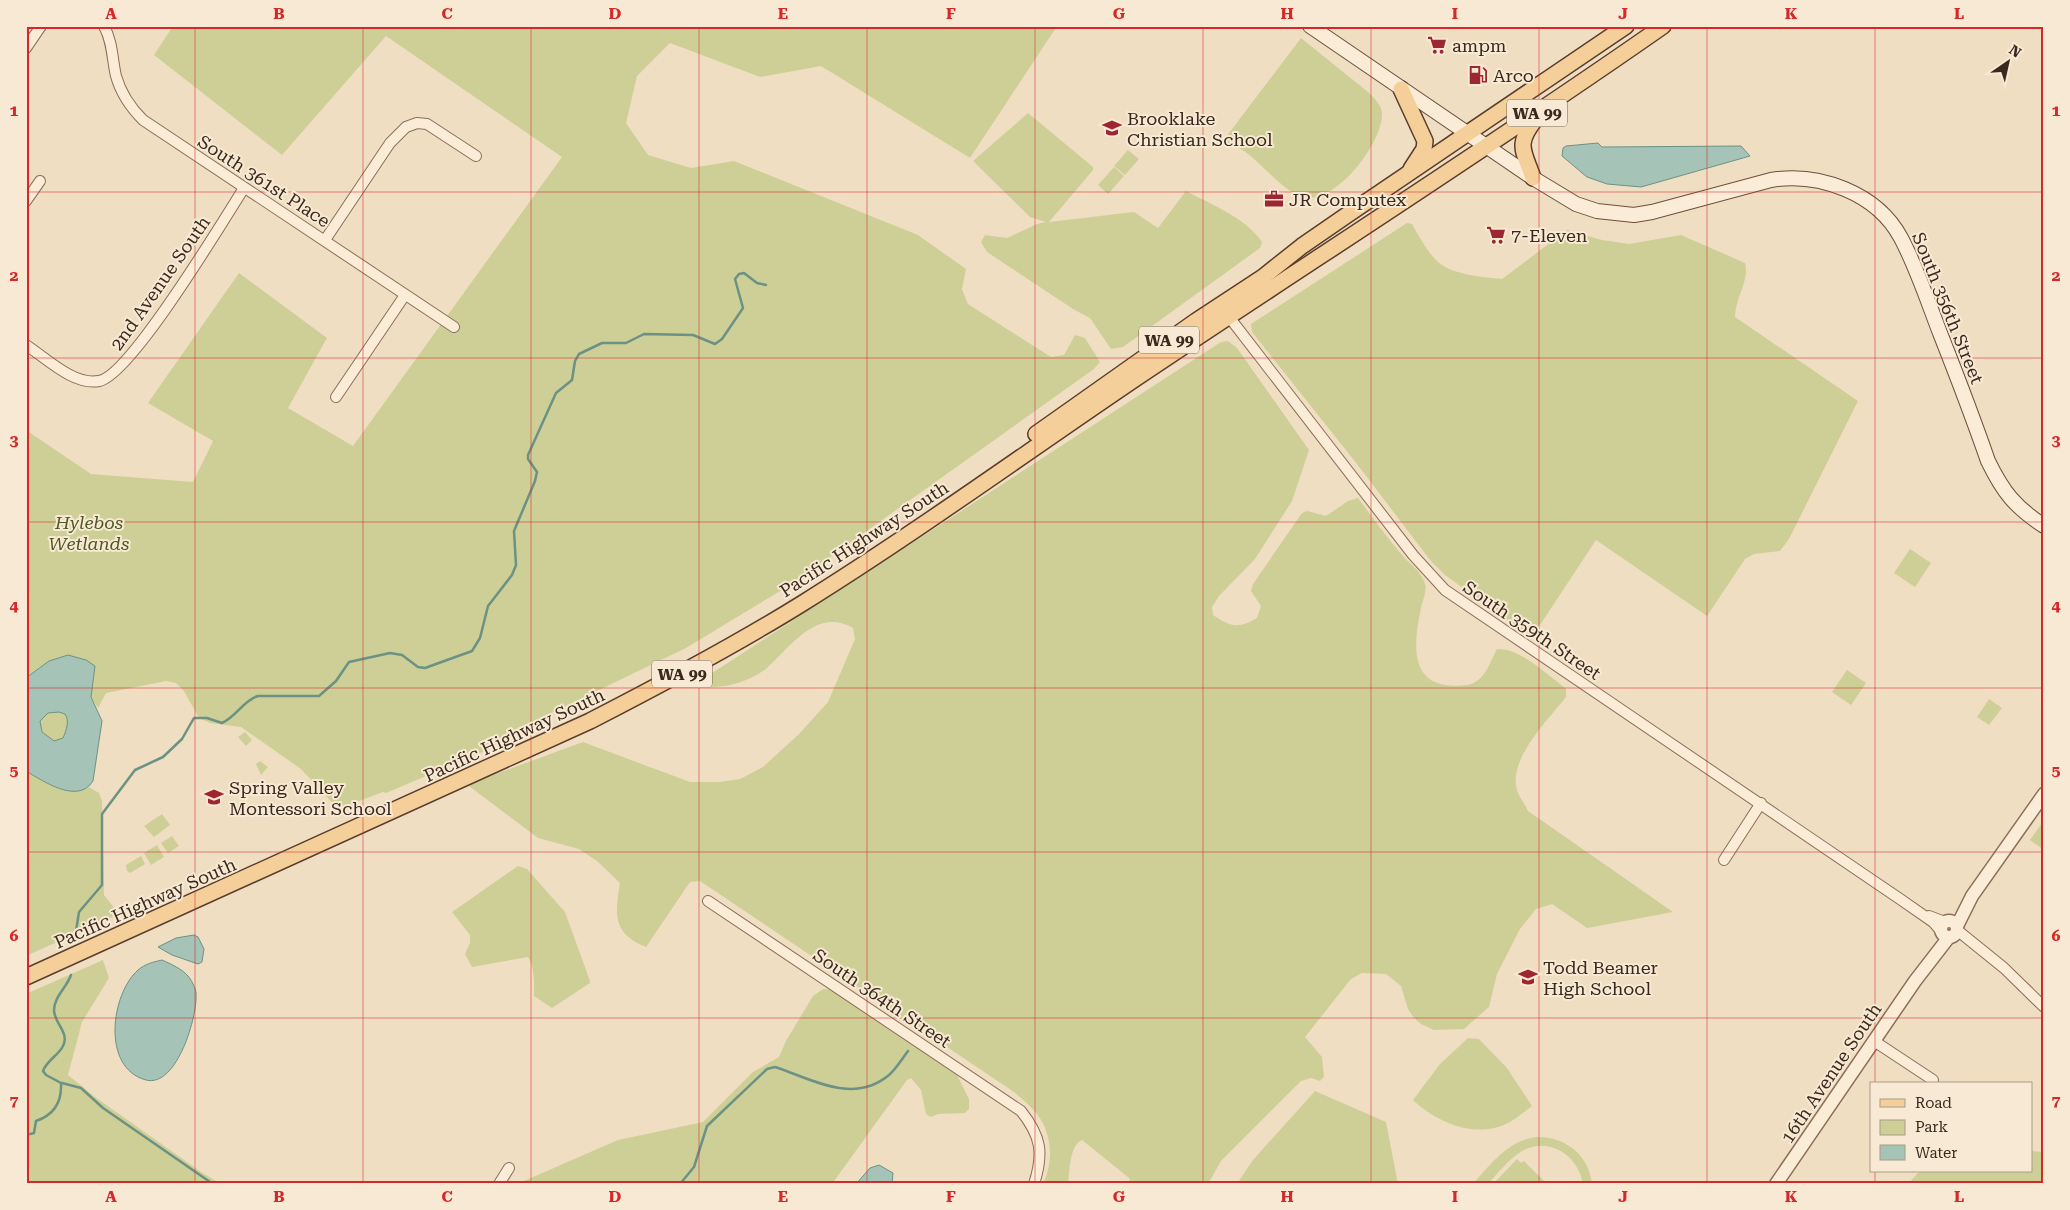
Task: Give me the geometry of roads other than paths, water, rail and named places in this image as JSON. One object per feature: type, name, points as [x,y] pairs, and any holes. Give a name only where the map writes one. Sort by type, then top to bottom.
[{"type":"main road","name":"South 356th Street","points":[[1310,26],[1533,178],[1576,204],[1590,209],[1634,215],[1771,180],[1790,177],[1824,181],[1858,196],[1882,215],[1900,237],[1918,277],[1988,461],[2001,488],[2017,506],[2044,526]]},
{"type":"main road","name":"Pacific Highway South","points":[[26,966],[568,721],[710,648],[805,590],[889,535],[1196,321],[1225,312],[1263,277],[1302,246],[1626,26]]},
{"type":"main road","name":"Pacific Highway South","points":[[26,977],[518,755],[666,683],[744,639],[864,563],[1225,312],[1487,146],[1663,26]]},
{"type":"main road","points":[[1401,88],[1425,141],[1424,149],[1406,176]]},
{"type":"main road","points":[[1533,178],[1522,144],[1523,137],[1545,107]]},
{"type":"street","points":[[26,48],[42,26]]},
{"type":"street","name":"South 361st Place","points":[[104,26],[111,42],[117,78],[132,109],[151,127],[325,240],[454,327]]},
{"type":"street","points":[[325,240],[390,143],[406,127],[417,122],[427,124],[476,156]]},
{"type":"street","points":[[26,200],[40,181]]},
{"type":"street","name":"2nd Avenue South","points":[[26,345],[64,371],[78,378],[99,382],[117,371],[155,323],[244,188]]},
{"type":"street","points":[[336,397],[405,295]]},
{"type":"street","name":"South 359th Street","points":[[1225,312],[1413,555],[1445,590],[1900,899],[1930,916],[1982,951],[2026,988],[2044,1007]]},
{"type":"street","name":"16th Avenue South","points":[[1776,1184],[1949,929],[2044,794]]},
{"type":"street","points":[[1724,860],[1761,803]]},
{"type":"street","name":"South 364th Street","points":[[708,901],[1021,1111],[1033,1127],[1039,1142],[1040,1154],[1034,1184]]},
{"type":"street","points":[[1874,1040],[1933,1080]]},
{"type":"street","points":[[499,1184],[509,1168]]},
{"type":"water","points":[[1598,143],[1602,147],[1741,146],[1750,156],[1641,187],[1607,184],[1587,177],[1562,156],[1563,148],[1566,146]]},
{"type":"water","points":[[68,655],[86,660],[95,666],[91,697],[102,721],[93,781],[87,788],[79,791],[60,789],[26,771],[26,678],[49,661]],"holes":[[[59,712],[65,714],[67,723],[63,738],[54,741],[42,732],[40,721],[48,713]]]},
{"type":"water","points":[[194,935],[198,937],[204,949],[202,962],[198,964],[172,955],[158,947],[176,938]]},
{"type":"water","points":[[162,960],[186,973],[196,991],[196,1003],[189,1032],[176,1062],[167,1073],[157,1079],[146,1080],[132,1073],[122,1061],[117,1046],[115,1030],[117,1012],[129,981],[138,970],[152,962]]},
{"type":"water","points":[[879,1165],[893,1173],[892,1184],[856,1184],[870,1168]]},
{"type":"waterway","points":[[76,931],[79,912],[102,885],[102,814],[135,770],[163,757],[182,739],[194,718],[207,718],[222,723],[232,717],[248,701],[258,696],[319,696],[336,681],[349,662],[390,653],[402,655],[418,667],[425,668],[472,651],[480,638],[488,606],[512,575],[516,565],[514,531],[537,472],[528,459],[528,455],[556,393],[572,380],[575,361],[579,354],[602,343],[626,343],[644,334],[693,335],[715,344],[722,339],[743,308],[735,279],[739,274],[744,273],[757,283],[766,285]]},
{"type":"waterway","points":[[26,1135],[34,1133],[36,1121],[48,1115],[56,1107],[60,1096],[61,1083],[46,1075],[43,1071],[61,1049],[65,1041],[54,1010],[58,996],[71,975]]},
{"type":"waterway","points":[[680,1184],[694,1167],[707,1126],[767,1069],[775,1067],[832,1087],[861,1088],[875,1084],[889,1075],[908,1051]]},
{"type":"waterway","points":[[62,1083],[81,1088],[103,1108],[213,1184]]},
{"type":"waterway","points":[[26,1161],[26,1170]]},
{"type":"place","name":"ampm","points":[[1437,45]]},
{"type":"place","name":"Arco","points":[[1478,75]]},
{"type":"place","name":"Brooklake Christian School","points":[[1112,128]]},
{"type":"place","name":"JR Computex","points":[[1274,199]]},
{"type":"place","name":"7-Eleven","points":[[1496,235]]},
{"type":"place","name":"Spring Valley Montessori School","points":[[214,797]]},
{"type":"place","name":"Todd Beamer High School","points":[[1528,977]]},
{"type":"park label","name":"Hylebos Wetlands","points":[[89,532]]}]
